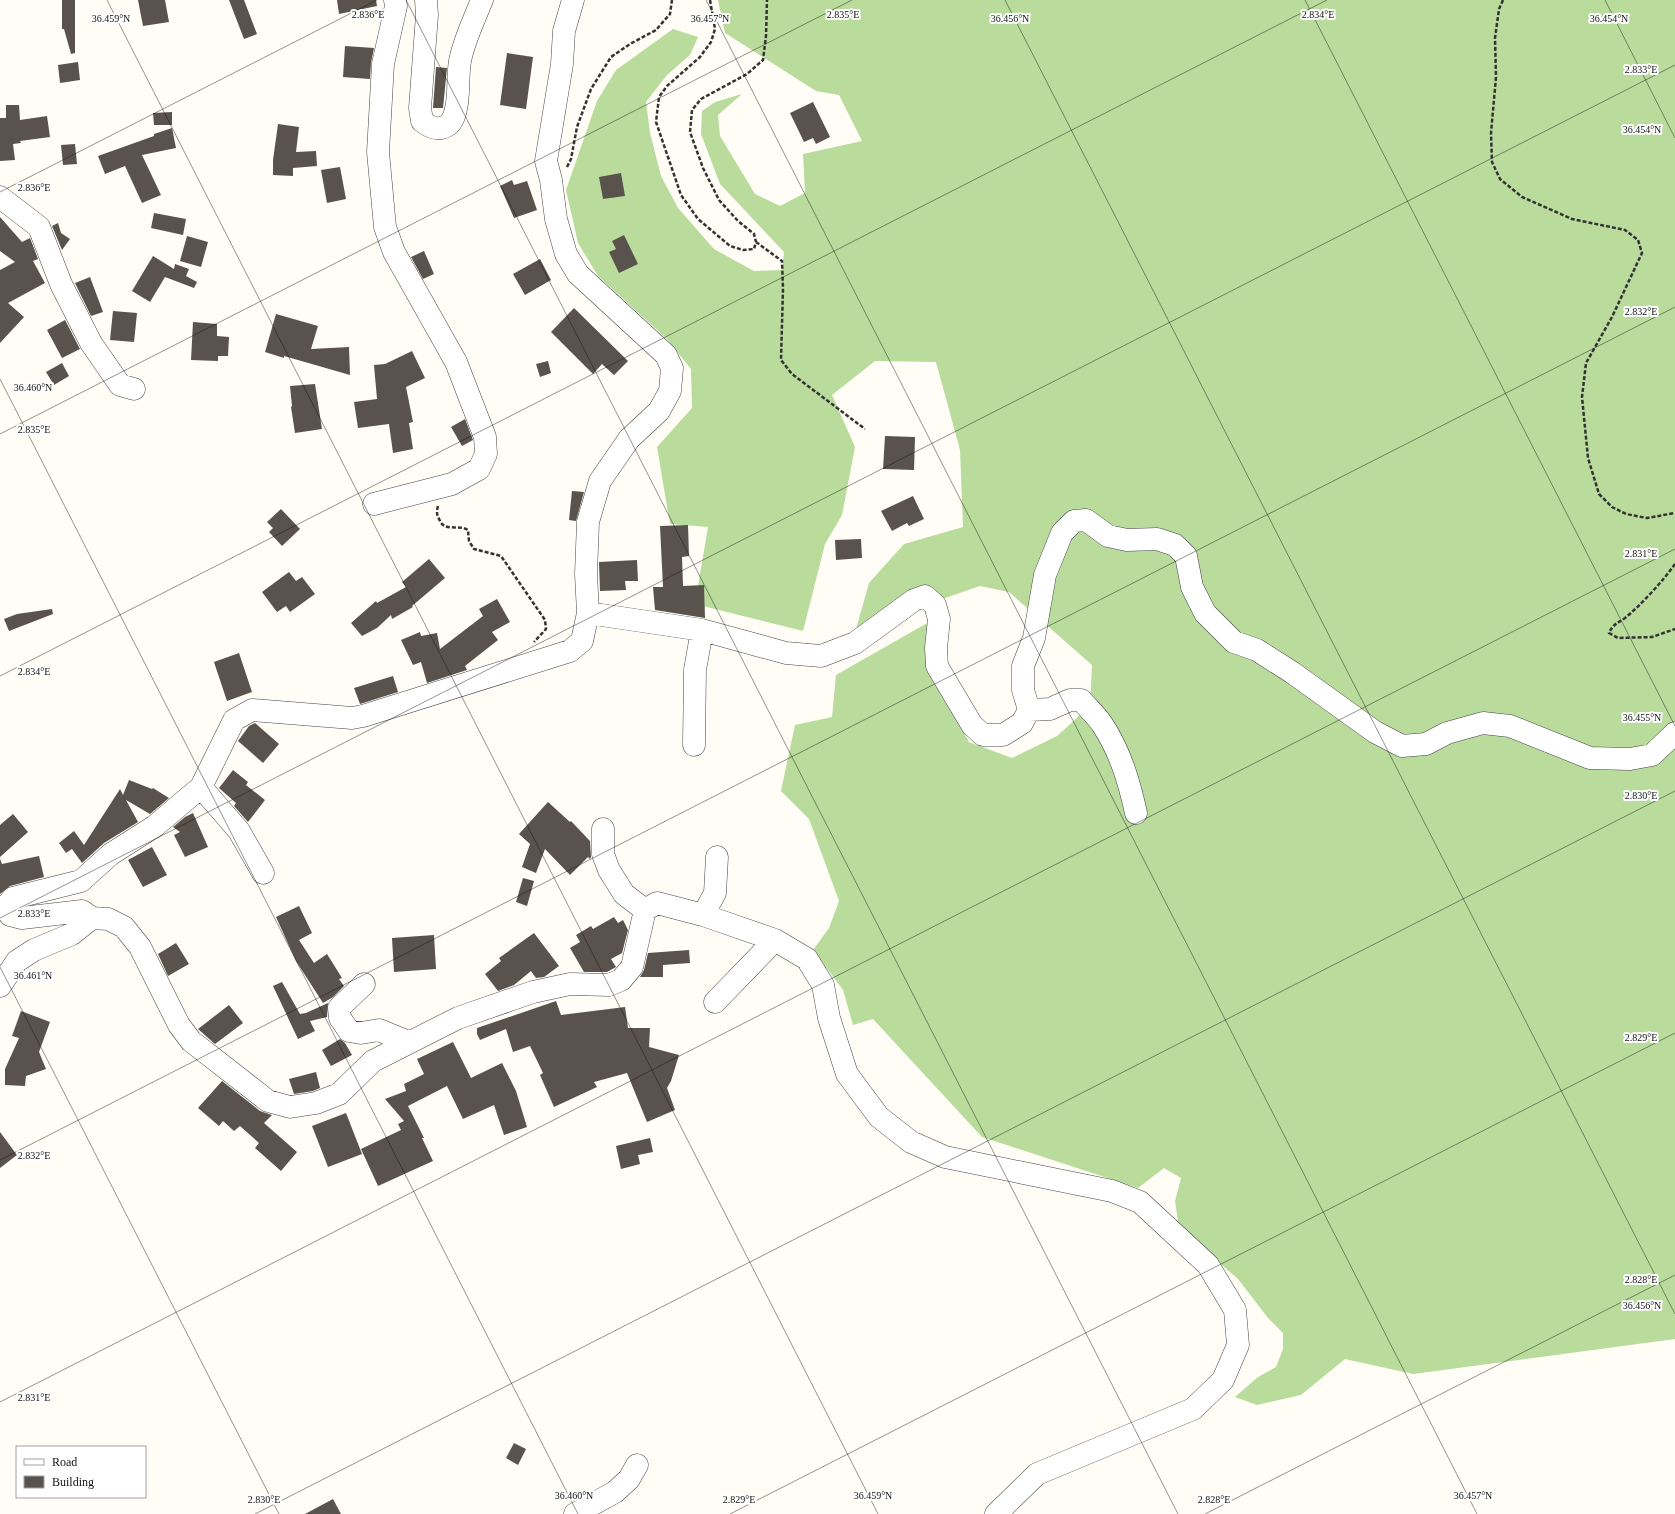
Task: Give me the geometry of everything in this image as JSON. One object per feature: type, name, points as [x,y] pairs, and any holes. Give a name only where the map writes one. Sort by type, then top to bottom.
[{"type":"street","points":[[374,504],[452,484],[479,469],[486,454],[485,437],[456,362],[394,252],[384,228],[378,152],[383,64],[396,6],[395,0]]},
{"type":"street","points":[[426,0],[427,15],[420,108],[422,122],[431,128],[443,128],[450,123],[455,113],[460,61],[482,0]]},
{"type":"street","points":[[573,0],[564,32],[562,64],[546,160],[551,180],[556,219],[566,254],[578,274],[666,355],[672,368],[670,391],[659,411],[629,439],[600,481],[588,522],[586,574],[588,613],[582,641],[570,651],[357,717],[252,710],[234,720],[201,787],[155,826],[111,854],[81,881],[13,898],[6,906],[10,915],[22,918],[82,912],[92,918],[108,919],[124,927],[140,947],[178,1025],[191,1041],[268,1101],[290,1107],[316,1102],[339,1094],[373,1061],[458,1018],[533,992],[570,984],[609,984],[621,980],[632,967],[645,910],[657,903],[703,915],[775,940],[807,959],[823,985],[829,1018],[847,1074],[879,1117],[911,1142],[945,1156],[1112,1191],[1140,1202],[1208,1265],[1235,1310],[1238,1345],[1223,1380],[1193,1409],[1037,1474],[996,1514]]},
{"type":"street","points":[[0,197],[39,227],[61,284],[91,343],[120,385],[134,389]]},
{"type":"street","points":[[588,613],[702,630],[786,653],[821,656],[856,643],[914,600],[925,596],[935,605],[939,619],[936,648],[937,666],[972,725],[983,735],[1003,735],[1022,723],[1029,710],[1023,690],[1024,666],[1034,638],[1045,575],[1062,533],[1074,521],[1086,520],[1108,536],[1127,540],[1157,539],[1175,546],[1186,556],[1192,587],[1205,613],[1234,642],[1257,650],[1293,673],[1375,732],[1402,746],[1426,744],[1447,733],[1483,723],[1510,726],[1590,758],[1630,759],[1652,755],[1675,733]]},
{"type":"street","points":[[694,744],[695,670],[702,630]]},
{"type":"street","points":[[1029,710],[1050,709],[1070,700],[1081,700],[1101,722],[1119,753],[1130,786],[1136,813]]},
{"type":"street","points":[[201,787],[239,831],[263,873]]},
{"type":"street","points":[[603,829],[603,854],[609,870],[624,894],[645,910]]},
{"type":"street","points":[[703,915],[715,893],[717,857]]},
{"type":"street","points":[[0,986],[17,961],[34,950],[72,934],[92,918]]},
{"type":"street","points":[[716,1002],[775,940]]},
{"type":"street","points":[[364,984],[339,1008],[340,1018],[349,1031],[361,1033],[379,1030],[408,1042]]},
{"type":"street","points":[[575,1514],[615,1492],[629,1479],[637,1465]]},
{"type":"path","points":[[551,180],[564,174],[571,159],[577,127],[590,89],[611,57],[630,44],[656,30],[670,14],[672,0]]},
{"type":"path","points":[[710,0],[715,29],[711,42],[700,56],[667,86],[659,97],[656,122],[681,196],[698,218],[730,246],[743,250],[754,249],[756,242],[754,234],[738,221],[720,200],[703,168],[690,132],[692,110],[702,99],[747,74],[763,60],[768,0]]},
{"type":"path","points":[[1503,0],[1499,9],[1494,38],[1496,77],[1491,133],[1492,162],[1500,179],[1522,197],[1572,219],[1625,230],[1638,240],[1642,253],[1612,316],[1586,363],[1582,397],[1588,458],[1599,494],[1612,507],[1626,514],[1647,518],[1675,514]]},
{"type":"path","points":[[756,242],[782,261],[783,289],[781,360],[783,364],[792,374],[865,429]]},
{"type":"path","points":[[452,484],[439,502],[436,514],[441,524],[448,528],[463,527],[468,530],[469,540],[474,549],[501,556],[545,620],[546,629],[531,646],[519,668]]},
{"type":"path","points":[[1675,564],[1667,575],[1624,618],[1613,625],[1609,633],[1618,638],[1652,637],[1675,629]]},
{"type":"green space","points":[[718,0],[1675,0],[1675,1339],[1413,1374],[1345,1359],[1301,1395],[1257,1405],[1235,1397],[1258,1377],[1276,1367],[1283,1349],[1283,1333],[1268,1318],[1238,1279],[1179,1228],[1175,1201],[1181,1178],[1164,1168],[1138,1188],[982,1137],[873,1019],[853,1025],[843,990],[813,950],[829,928],[839,901],[809,819],[781,791],[795,725],[832,717],[836,675],[936,618],[948,628],[948,646],[936,670],[951,708],[969,742],[1012,758],[1057,736],[1090,706],[1092,665],[1009,592],[980,586],[856,629],[869,583],[904,544],[963,527],[960,450],[936,362],[875,361],[832,395],[855,447],[842,515],[825,544],[803,631],[695,604],[708,527],[670,524],[657,447],[692,408],[691,369],[667,339],[598,276],[578,243],[566,190],[597,101],[616,70],[673,29],[698,37],[690,55],[667,75],[646,102],[650,133],[661,176],[678,208],[714,249],[754,271],[782,270],[784,252],[720,184],[701,134],[702,111],[715,102],[742,94],[718,115],[720,136],[755,194],[780,206],[805,193],[803,154],[862,141],[839,95],[816,91],[725,33]]},
{"type":"building","points":[[62,0],[75,0],[75,53],[71,54],[64,29],[62,29]]},
{"type":"building","points":[[138,0],[165,0],[169,22],[143,26]]},
{"type":"building","points":[[229,0],[244,0],[257,34],[244,39]]},
{"type":"building","points":[[337,0],[376,0],[377,6],[339,14]]},
{"type":"building","points":[[345,46],[374,48],[370,79],[343,77]]},
{"type":"building","points":[[507,53],[533,57],[526,109],[500,105]]},
{"type":"building","points":[[78,62],[80,80],[60,83],[58,65]]},
{"type":"building","points":[[436,67],[447,68],[443,108],[433,108]]},
{"type":"building","points":[[813,102],[830,137],[816,144],[813,138],[804,142],[790,113]]},
{"type":"building","points":[[6,105],[19,105],[20,120],[47,116],[50,137],[20,141],[21,143],[13,144],[15,160],[0,161],[0,118],[6,118]]},
{"type":"building","points":[[172,112],[172,125],[154,125],[153,113]]},
{"type":"building","points":[[278,124],[299,127],[296,152],[316,151],[317,166],[293,168],[293,176],[273,175],[273,160]]},
{"type":"building","points":[[172,128],[176,148],[142,155],[161,195],[142,203],[125,166],[105,174],[98,156]]},
{"type":"building","points":[[75,144],[77,164],[63,165],[61,145]]},
{"type":"building","points":[[340,167],[346,199],[327,203],[321,170]]},
{"type":"building","points":[[621,173],[625,196],[603,199],[599,177]]},
{"type":"building","points":[[512,180],[514,185],[527,181],[537,210],[514,218],[500,186]]},
{"type":"building","points":[[154,213],[186,219],[183,235],[151,228]]},
{"type":"building","points":[[0,217],[22,242],[30,238],[38,259],[33,261],[45,283],[8,303],[24,317],[0,343],[0,270],[15,262],[0,251]]},
{"type":"building","points":[[58,223],[61,233],[70,239],[62,250],[52,226]]},
{"type":"building","points":[[624,235],[638,264],[619,273],[609,252],[616,249],[612,241]]},
{"type":"building","points":[[187,236],[208,242],[201,267],[180,261]]},
{"type":"building","points":[[424,251],[434,274],[423,279],[411,257]]},
{"type":"building","points":[[153,256],[174,269],[175,264],[189,269],[186,276],[197,282],[194,288],[165,277],[150,302],[132,291]]},
{"type":"building","points":[[540,259],[551,280],[525,295],[513,274]]},
{"type":"building","points":[[90,277],[103,312],[91,316],[75,283]]},
{"type":"building","points":[[574,308],[628,361],[614,375],[602,364],[593,374],[551,332]]},
{"type":"building","points":[[113,311],[137,313],[134,342],[110,340]]},
{"type":"building","points":[[276,314],[318,326],[311,349],[349,347],[350,375],[265,352]]},
{"type":"building","points":[[65,320],[80,349],[62,358],[47,330]]},
{"type":"building","points":[[193,322],[217,324],[217,336],[229,337],[228,356],[218,356],[218,361],[191,360]]},
{"type":"building","points":[[412,351],[425,378],[406,387],[413,422],[409,423],[413,449],[393,453],[389,424],[358,428],[354,402],[377,399],[374,365],[385,364]]},
{"type":"building","points":[[548,361],[551,373],[540,377],[536,364]]},
{"type":"building","points":[[62,363],[69,376],[54,385],[46,372]]},
{"type":"building","points":[[315,384],[322,429],[295,433],[291,407],[290,386]]},
{"type":"building","points":[[465,419],[473,440],[462,446],[451,427]]},
{"type":"building","points":[[885,436],[915,437],[914,470],[883,469]]},
{"type":"building","points":[[572,491],[584,492],[576,521],[569,520]]},
{"type":"building","points":[[913,496],[924,519],[909,526],[907,523],[892,531],[881,511]]},
{"type":"building","points":[[281,509],[300,529],[282,546],[269,532],[273,528],[267,522]]},
{"type":"building","points":[[688,525],[689,556],[682,557],[683,586],[704,585],[705,618],[655,610],[653,587],[663,587],[660,526]]},
{"type":"building","points":[[861,539],[862,558],[836,560],[835,540]]},
{"type":"building","points":[[429,559],[445,578],[412,606],[413,607],[392,619],[391,615],[377,628],[362,636],[351,623],[376,601],[377,603],[406,587],[402,582]]},
{"type":"building","points":[[637,560],[638,581],[625,581],[626,590],[600,591],[599,562]]},
{"type":"building","points":[[289,572],[296,581],[302,577],[315,594],[290,612],[286,606],[277,612],[262,592]]},
{"type":"building","points":[[497,599],[510,622],[492,632],[498,640],[465,666],[467,670],[427,683],[421,662],[413,665],[401,640],[420,632],[421,636],[437,633],[440,649],[483,616],[479,609]]},
{"type":"building","points":[[52,609],[53,614],[9,631],[4,619],[17,614]]},
{"type":"building","points":[[239,653],[252,692],[227,701],[214,662]]},
{"type":"building","points":[[393,676],[398,692],[360,704],[354,688]]},
{"type":"building","points":[[255,723],[279,744],[263,763],[238,741],[249,726]]},
{"type":"building","points":[[233,770],[248,782],[246,785],[265,800],[248,822],[234,806],[236,803],[219,788]]},
{"type":"building","points":[[129,780],[152,789],[153,788],[169,798],[150,814],[126,800],[138,822],[104,843],[82,863],[72,849],[66,853],[59,843],[74,831],[84,845],[120,789],[123,795]]},
{"type":"building","points":[[548,802],[570,822],[571,821],[590,841],[590,859],[588,857],[570,875],[545,849],[536,873],[522,867],[530,844],[519,834]]},
{"type":"building","points":[[193,813],[208,847],[185,857],[174,835],[180,832],[173,827],[185,817]]},
{"type":"building","points":[[13,814],[28,832],[0,857],[0,825]]},
{"type":"building","points":[[152,847],[167,875],[143,887],[128,860]]},
{"type":"building","points":[[39,856],[44,877],[10,886],[0,894],[0,859],[2,864]]},
{"type":"building","points":[[523,878],[534,881],[527,906],[516,902]]},
{"type":"building","points":[[299,906],[312,933],[299,940],[314,963],[327,954],[342,978],[339,979],[344,986],[333,997],[323,1003],[296,961],[276,917]]},
{"type":"building","points":[[614,917],[618,923],[623,920],[628,930],[622,953],[611,959],[616,967],[607,972],[584,972],[570,948],[580,942],[576,935],[591,926],[593,929]]},
{"type":"building","points":[[534,933],[559,966],[544,977],[536,978],[531,971],[514,985],[498,991],[485,974],[501,961],[499,958]]},
{"type":"building","points":[[434,935],[436,969],[394,972],[392,938]]},
{"type":"building","points":[[176,943],[189,964],[168,976],[158,954]]},
{"type":"building","points":[[689,950],[690,963],[663,965],[663,977],[640,977],[644,970],[648,953]]},
{"type":"building","points":[[282,982],[300,1014],[306,1013],[328,1003],[327,1017],[310,1021],[315,1031],[298,1039],[273,986]]},
{"type":"building","points":[[556,1001],[561,1015],[625,1007],[628,1028],[650,1028],[649,1047],[679,1055],[671,1081],[667,1088],[675,1110],[647,1122],[627,1073],[594,1082],[597,1087],[554,1107],[540,1075],[543,1073],[530,1046],[513,1052],[506,1029],[480,1040],[477,1034],[477,1028]]},
{"type":"building","points":[[229,1005],[243,1023],[215,1044],[198,1029]]},
{"type":"building","points":[[21,1011],[50,1022],[39,1052],[46,1069],[26,1076],[25,1086],[5,1085],[5,1069],[19,1038],[12,1036]]},
{"type":"building","points":[[340,1039],[345,1043],[352,1055],[331,1066],[322,1050]]},
{"type":"building","points":[[453,1042],[471,1078],[502,1063],[516,1091],[527,1127],[504,1135],[494,1105],[463,1119],[447,1086],[408,1106],[424,1138],[422,1138],[433,1161],[378,1186],[361,1149],[401,1130],[398,1124],[404,1121],[385,1099],[406,1091],[404,1084],[424,1074],[417,1059]]},
{"type":"building","points":[[316,1072],[320,1088],[313,1091],[294,1094],[289,1079]]},
{"type":"building","points":[[222,1081],[260,1111],[272,1115],[264,1123],[297,1152],[281,1171],[255,1148],[259,1143],[240,1126],[234,1131],[223,1121],[219,1126],[198,1108]]},
{"type":"building","points":[[346,1113],[362,1154],[328,1167],[312,1126]]},
{"type":"building","points":[[0,1132],[17,1155],[0,1168]]},
{"type":"building","points":[[650,1138],[653,1152],[638,1155],[640,1164],[621,1169],[616,1146]]},
{"type":"building","points":[[514,1443],[526,1449],[518,1465],[506,1458]]},
{"type":"building","points":[[333,1499],[341,1514],[305,1514]]}]
